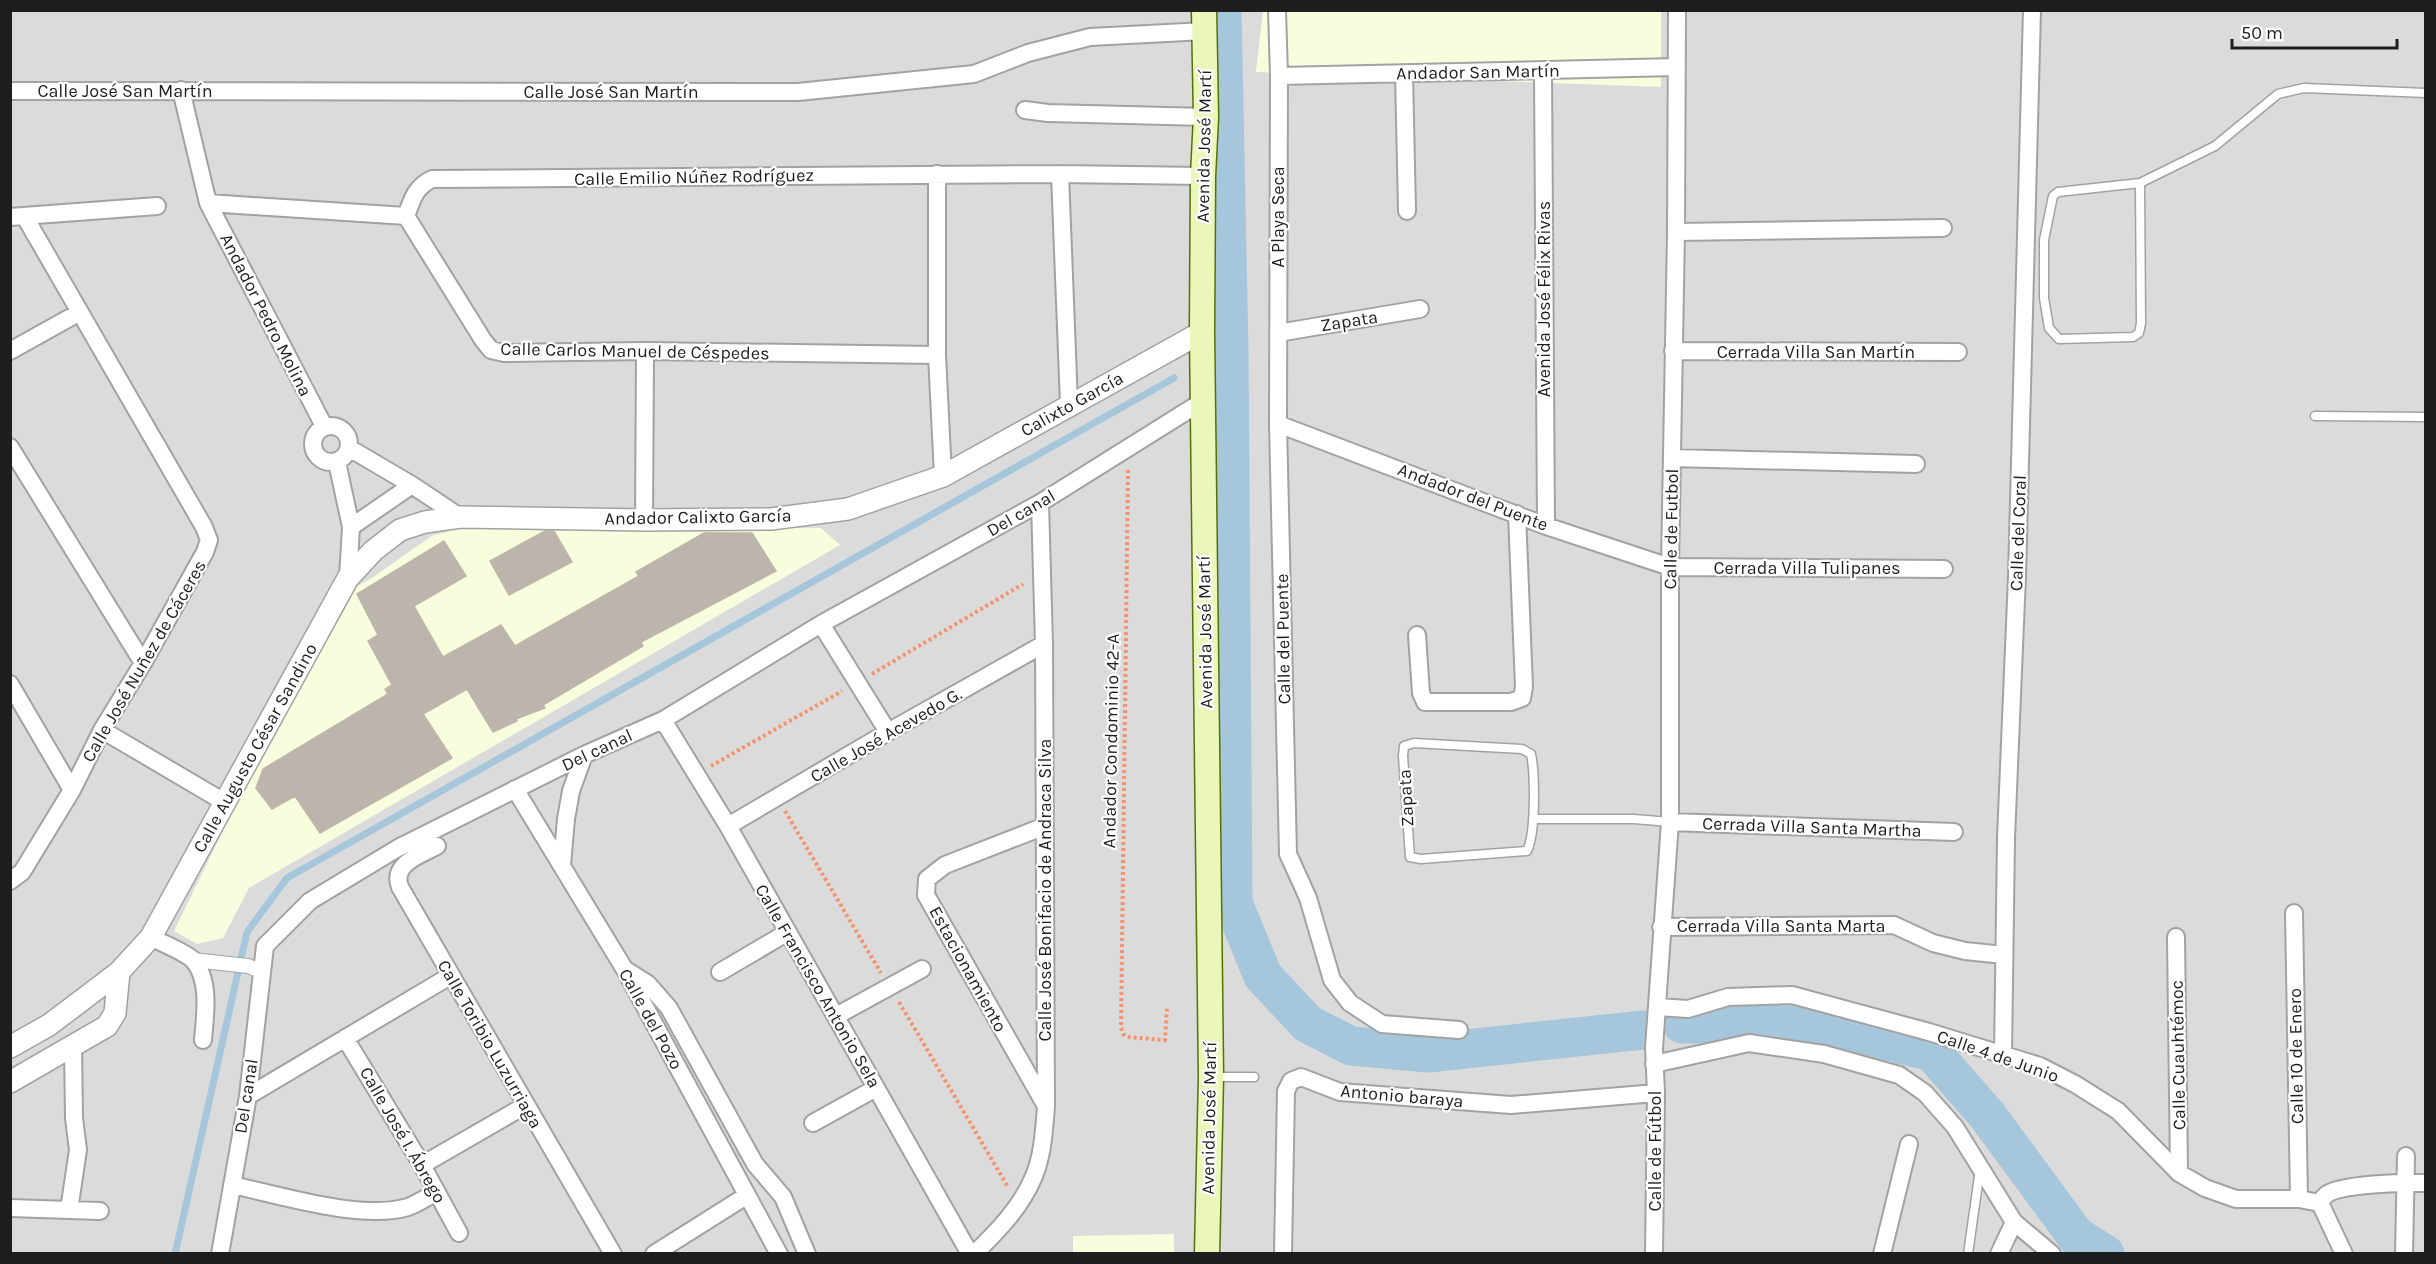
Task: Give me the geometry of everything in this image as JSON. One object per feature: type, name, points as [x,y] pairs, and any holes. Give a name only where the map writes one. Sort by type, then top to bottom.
[{"type":"main road","name":"Avenida José Martí","points":[[1205,21],[1206,117],[1203,176],[1202,332],[1211,1077],[1207,1254]]},
{"type":"street","name":"A Playa Seca","points":[[1278,10],[1278,424]]},
{"type":"street","name":"Calle de Futbol","points":[[1654,1056],[1661,927],[1670,822],[1670,567],[1677,10]]},
{"type":"street","name":"Calle del Coral","points":[[2003,1056],[2006,838],[2018,553],[2032,10]]},
{"type":"street","name":"Calle José San Martín","points":[[10,91],[798,92],[974,74],[1028,53],[1090,37],[1205,21]]},
{"type":"street","name":"Andador San Martín","points":[[1279,76],[1543,72],[1676,67]]},
{"type":"street","name":"Avenida José Félix Rivas","points":[[1543,72],[1546,525]]},
{"type":"street","points":[[1404,74],[1407,210]]},
{"type":"street","name":"Andador Pedro Molina","points":[[181,90],[208,203],[324,426]]},
{"type":"street","points":[[1025,110],[1048,113],[1206,117]]},
{"type":"street","points":[[937,174],[937,355],[943,476]]},
{"type":"street","name":"Calle Emilio Núñez Rodríguez","points":[[406,216],[415,192],[423,183],[432,179],[937,174],[1203,176]]},
{"type":"street","points":[[1060,174],[1069,405]]},
{"type":"street","points":[[208,203],[406,216]]},
{"type":"street","points":[[18,217],[157,206]]},
{"type":"street","name":"Calle Carlos Manuel de Céspedes","points":[[406,216],[491,350],[504,353],[645,351],[937,355]]},
{"type":"street","name":"Calle José Nuñez de Cáceres","points":[[10,881],[21,872],[72,790],[102,730],[143,663],[205,552],[209,540],[204,527],[80,312],[18,217]]},
{"type":"street","points":[[1676,232],[1943,228]]},
{"type":"street","name":"Zapata","points":[[1278,333],[1420,309]]},
{"type":"street","points":[[10,351],[80,312]]},
{"type":"street","name":"Calixto García","points":[[943,476],[1202,332]]},
{"type":"street","points":[[644,520],[645,351]]},
{"type":"street","name":"Cerrada Villa San Martín","points":[[1673,351],[1958,352]]},
{"type":"street","name":"Del canal","points":[[220,1254],[248,1096],[255,969],[265,946],[310,901],[398,848],[584,755],[663,720],[821,624],[1040,503],[1203,401]]},
{"type":"street","name":"Andador del Puente","points":[[1278,424],[1546,525],[1670,567]]},
{"type":"street","name":"Calle del Puente","points":[[1278,424],[1287,854],[1308,898],[1332,980],[1350,1003],[1382,1024],[1459,1030]]},
{"type":"street","points":[[324,426],[337,427],[347,435],[349,448],[345,457],[337,462],[325,463],[316,456],[312,445],[315,434],[324,426]]},
{"type":"street","points":[[10,447],[143,663]]},
{"type":"street","points":[[349,448],[412,485],[460,517]]},
{"type":"street","points":[[1672,458],[1916,464]]},
{"type":"street","points":[[337,462],[351,527],[348,578]]},
{"type":"street","name":"Andador Calixto García","points":[[400,530],[425,522],[460,517],[644,520],[771,519],[848,509],[943,476]]},
{"type":"street","points":[[351,527],[412,485]]},
{"type":"street","name":"Calle José Bonifacio de Andraca Silva","points":[[972,1254],[999,1230],[1034,1176],[1043,1141],[1046,1107],[1045,826],[1044,644],[1040,503]]},
{"type":"street","points":[[1417,635],[1421,693],[1425,702],[1511,702],[1522,698],[1524,687],[1517,514]]},
{"type":"street","name":"Calle Augusto César Sandino","points":[[10,1047],[49,1025],[119,972],[151,938],[348,578],[373,551],[400,530]]},
{"type":"street","name":"Cerrada Villa Tulipanes","points":[[1670,567],[1944,569]]},
{"type":"street","points":[[821,624],[888,732]]},
{"type":"street","name":"Calle José Acevedo G.","points":[[728,826],[1044,644]]},
{"type":"street","points":[[10,684],[72,790]]},
{"type":"street","name":"Calle Francisco Antonio Sela","points":[[663,720],[728,826],[972,1254]]},
{"type":"street","points":[[102,730],[226,803]]},
{"type":"street","points":[[562,865],[571,791],[584,755]]},
{"type":"street","name":"Calle del Pozo","points":[[515,789],[625,970],[779,1254]]},
{"type":"street","name":"Cerrada Villa Santa Martha","points":[[1670,822],[1954,832]]},
{"type":"street","name":"Estacionamiento","points":[[1045,826],[945,866],[927,879],[926,895],[1046,1107]]},
{"type":"street","name":"Calle Toribio Luzurriaga","points":[[437,846],[406,863],[399,871],[397,878],[408,903],[612,1254]]},
{"type":"street","name":"Calle 10 de Enero","points":[[2294,913],[2299,1199]]},
{"type":"street","name":"Cerrada Villa Santa Marta","points":[[1661,927],[1894,925],[1933,943],[1965,951],[2004,955]]},
{"type":"street","points":[[720,972],[788,932]]},
{"type":"street","points":[[151,938],[193,960],[220,962],[255,969]]},
{"type":"street","name":"Calle Cuauhtémoc","points":[[2176,938],[2179,1173]]},
{"type":"street","points":[[193,960],[202,979],[206,1005],[203,1040]]},
{"type":"street","points":[[836,1016],[922,969]]},
{"type":"street","points":[[625,970],[648,984],[669,1008],[755,1164],[783,1197],[807,1254]]},
{"type":"street","points":[[10,1082],[107,1026],[115,1013],[119,972]]},
{"type":"street","points":[[248,1096],[450,976]]},
{"type":"street","name":"Calle 4 de Junio","points":[[1658,1007],[1688,1009],[1728,997],[1792,995],[1929,1032],[2040,1066],[2075,1084],[2118,1111],[2179,1173],[2205,1188],[2236,1199],[2299,1199],[2320,1203]]},
{"type":"street","name":"Calle José I. Ábrego","points":[[345,1038],[422,1165],[459,1233]]},
{"type":"street","points":[[1654,1056],[1749,1043],[1824,1054],[1899,1076],[1924,1093],[1955,1127],[2014,1222],[2052,1254]]},
{"type":"street","points":[[69,1210],[78,1150],[74,1118],[73,1045]]},
{"type":"street","name":"Calle de Fútbol","points":[[1654,1056],[1656,1093],[1654,1254]]},
{"type":"street","name":"Antonio baraya","points":[[1283,1254],[1286,1092],[1290,1081],[1300,1077],[1340,1092],[1373,1096],[1511,1105],[1656,1093]]},
{"type":"street","points":[[813,1123],[876,1088]]},
{"type":"street","points":[[422,1165],[526,1105]]},
{"type":"street","points":[[1882,1254],[1909,1144]]},
{"type":"street","points":[[2404,1254],[2406,1156]]},
{"type":"street","points":[[2344,1254],[2320,1203],[2326,1194],[2340,1189],[2405,1182],[2426,1183]]},
{"type":"street","points":[[232,1185],[334,1207],[378,1211],[408,1207],[437,1192]]},
{"type":"street","points":[[654,1254],[746,1196]]},
{"type":"street","points":[[10,1208],[100,1211]]},
{"type":"street","points":[[1999,1254],[2014,1222]]},
{"type":"lane","points":[[2140,183],[2141,323],[2139,333],[2133,337],[2059,339],[2049,328],[2044,298],[2044,240],[2053,196],[2058,192],[2140,183],[2215,146],[2278,94],[2304,88],[2426,93]]},
{"type":"lane","points":[[2315,416],[2426,417]]},
{"type":"lane","name":"Zapata","points":[[1414,743],[1522,749],[1531,754],[1533,819],[1531,844],[1527,851],[1421,859],[1410,857],[1404,746],[1414,743]]},
{"type":"lane","points":[[1533,819],[1634,819],[1670,822]]},
{"type":"lane","points":[[1211,1077],[1254,1077]]},
{"type":"lane","points":[[1968,1254],[1980,1169]]},
{"type":"path","name":"Andador Condominio 42-A","points":[[1128,448],[1120,1027],[1123,1034],[1127,1037],[1165,1040],[1167,1008]]},
{"type":"shaded area","points":[[11,11],[2425,11],[2425,1253],[11,1253]]},
{"type":"shaded area","points":[[1263,11],[1661,11],[1661,87],[1256,72]]},
{"type":"shaded area","points":[[469,527],[821,528],[840,545],[249,888],[223,938],[197,944],[174,931],[337,597],[372,578],[433,535]]},
{"type":"shaded area","points":[[1174,1234],[1174,1253],[1073,1253],[1073,1236]]},
{"type":"building","points":[[545,531],[554,531],[572,562],[509,595],[490,561]]},
{"type":"building","points":[[704,533],[752,533],[776,571],[641,642],[643,646],[543,705],[545,708],[516,719],[517,721],[493,732],[467,689],[423,714],[452,758],[320,833],[295,796],[272,809],[256,788],[263,769],[388,694],[385,689],[392,685],[368,641],[378,635],[357,594],[444,541],[466,576],[414,606],[443,657],[501,625],[515,646],[639,576],[636,572]]},
{"type":"waterway","points":[[1222,10],[1229,350],[1233,903],[1263,976],[1308,1024],[1351,1046],[1428,1053],[1643,1030]]},
{"type":"waterway","points":[[1224,353],[1229,350]]},
{"type":"waterway","points":[[175,1254],[247,932],[287,878],[1174,378]]},
{"type":"waterway","points":[[1682,1024],[1824,1025],[1932,1052],[1987,1115],[2076,1236],[2105,1254]]}]
